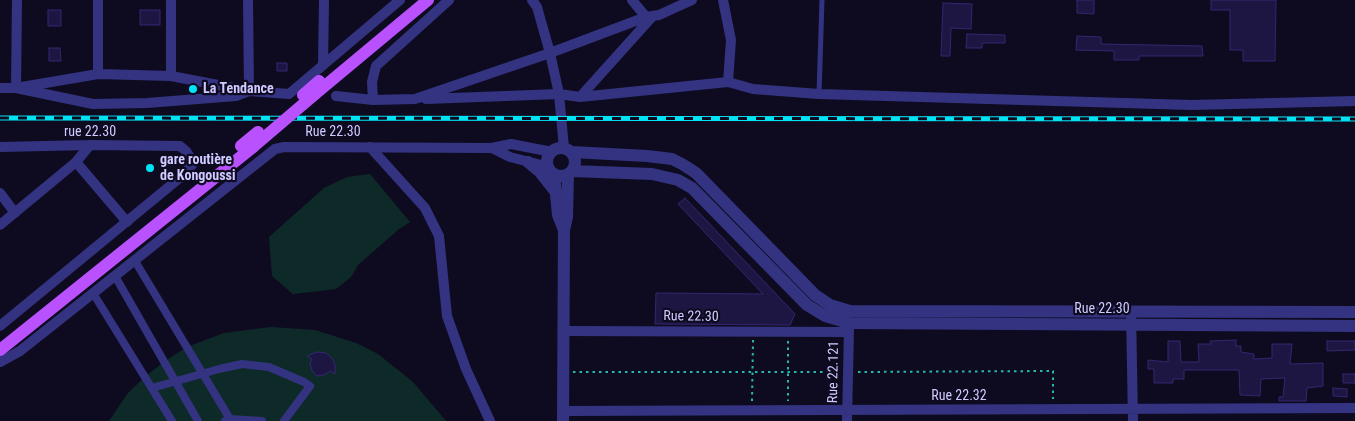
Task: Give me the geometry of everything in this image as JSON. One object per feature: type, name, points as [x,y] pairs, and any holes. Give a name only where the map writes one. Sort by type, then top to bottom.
[{"type":"main road","points":[[308,95],[414,0]]},
{"type":"main road","points":[[0,350],[308,95],[428,0]]},
{"type":"main road","points":[[0,340],[247,146]]},
{"type":"street","points":[[16,88],[17,0]]},
{"type":"street","points":[[98,0],[98,74]]},
{"type":"street","points":[[170,76],[171,0]]},
{"type":"street","points":[[248,0],[249,92]]},
{"type":"street","points":[[323,65],[324,0]]},
{"type":"street","points":[[0,88],[16,88],[98,74],[170,76],[249,92],[288,94],[400,0]]},
{"type":"street","points":[[374,100],[372,82],[376,66],[449,0]]},
{"type":"street","points":[[532,0],[537,7],[559,94],[563,151],[575,164],[570,173],[567,216],[564,230],[563,416]]},
{"type":"street","points":[[632,0],[649,17]]},
{"type":"street","points":[[415,99],[675,9],[692,0]]},
{"type":"street","points":[[723,0],[731,40],[728,82]]},
{"type":"street","points":[[580,97],[649,17]]},
{"type":"street","points":[[336,96],[374,100],[559,94],[580,97],[728,82],[753,89],[819,94],[1192,105],[1355,101]]},
{"type":"street","points":[[16,88],[94,104],[147,103],[236,96],[249,92]]},
{"type":"street","name":"Rue 22.30","points":[[0,362],[20,351],[275,149],[294,147],[492,148],[511,144],[563,151]]},
{"type":"street","points":[[0,225],[76,162],[90,145]]},
{"type":"street","name":"rue 22.30","points":[[0,147],[180,146],[190,156],[192,165],[127,222]]},
{"type":"street","points":[[370,147],[425,208],[438,236],[447,316],[466,369],[490,421]]},
{"type":"street","points":[[492,148],[510,158],[551,170],[561,176],[570,173],[652,174],[678,180],[692,188],[807,305],[825,316],[849,322]]},
{"type":"street","points":[[564,230],[558,215],[556,193],[548,159],[563,151],[647,156],[672,160],[696,173],[815,295],[849,322]]},
{"type":"street","points":[[0,326],[127,222],[76,162]]},
{"type":"street","points":[[528,162],[540,172],[556,193]]},
{"type":"street","points":[[0,193],[15,213]]},
{"type":"street","points":[[135,261],[204,374],[228,420],[262,421]]},
{"type":"street","points":[[115,276],[198,421]]},
{"type":"street","points":[[93,293],[172,421]]},
{"type":"street","points":[[1131,311],[1132,421]]},
{"type":"street","name":"Rue 22.30","points":[[563,331],[788,333],[849,322],[1131,311],[1355,312]]},
{"type":"street","name":"Rue 22.30","points":[[849,322],[1355,326]]},
{"type":"street","name":"Rue 22.121","points":[[848,421],[849,322]]},
{"type":"street","points":[[152,388],[242,364],[269,367],[310,386],[284,421]]},
{"type":"street","name":"Rue 22.32","points":[[563,416],[752,410],[1355,408]]},
{"type":"lane","points":[[819,94],[822,0]]},
{"type":"path","points":[[752,410],[753,333]]},
{"type":"path","points":[[788,333],[788,410]]},
{"type":"path","points":[[563,372],[1053,371],[1053,409]]},
{"type":"green space","points":[[370,174],[410,222],[399,229],[358,265],[351,277],[336,289],[293,294],[272,276],[269,237],[324,188],[347,177]]},
{"type":"green space","points":[[271,327],[315,330],[356,343],[378,354],[413,382],[446,421],[109,421],[128,393],[165,361],[187,347],[224,333]]},
{"type":"building","points":[[1077,0],[1094,0],[1094,14],[1077,13]]},
{"type":"building","points":[[1211,0],[1276,0],[1275,61],[1243,61],[1243,50],[1230,50],[1230,10],[1211,10]]},
{"type":"building","points":[[943,3],[972,4],[971,29],[951,28],[950,56],[941,56]]},
{"type":"building","points":[[48,10],[61,10],[61,26],[48,26]]},
{"type":"building","points":[[140,10],[160,10],[160,25],[140,25]]},
{"type":"building","points":[[967,34],[1005,35],[1005,43],[982,43],[982,48],[966,48]]},
{"type":"building","points":[[1077,36],[1101,37],[1101,44],[1202,46],[1203,56],[1139,56],[1139,60],[1114,60],[1114,51],[1076,50]]},
{"type":"building","points":[[49,48],[60,48],[61,61],[49,61]]},
{"type":"building","points":[[277,63],[287,63],[287,71],[277,71]]},
{"type":"building","points":[[685,198],[795,314],[790,325],[655,324],[656,293],[763,294],[678,204]]},
{"type":"building","points":[[1236,340],[1236,346],[1241,346],[1241,352],[1254,354],[1254,359],[1272,358],[1272,344],[1292,344],[1290,364],[1323,363],[1323,386],[1307,388],[1306,401],[1279,401],[1279,397],[1283,397],[1285,378],[1261,379],[1260,396],[1240,395],[1239,370],[1184,370],[1184,379],[1173,379],[1173,383],[1154,383],[1154,369],[1148,369],[1148,360],[1168,362],[1168,341],[1180,341],[1181,362],[1199,362],[1198,344],[1211,344],[1210,341]]},
{"type":"building","points":[[1327,341],[1355,341],[1355,350],[1327,351]]},
{"type":"building","points":[[317,352],[326,353],[332,358],[335,365],[335,374],[331,371],[317,376],[312,371],[310,364],[312,359],[307,356]]},
{"type":"building","points":[[1343,374],[1355,374],[1355,383],[1343,383]]},
{"type":"building","points":[[1333,388],[1347,389],[1347,397],[1333,396]]},
{"type":"railway","points":[[0,118],[1355,119]]},
{"type":"place","name":"La Tendance","points":[[193,89]]},
{"type":"place","name":"gare routière de Kongoussi","points":[[150,168]]}]
